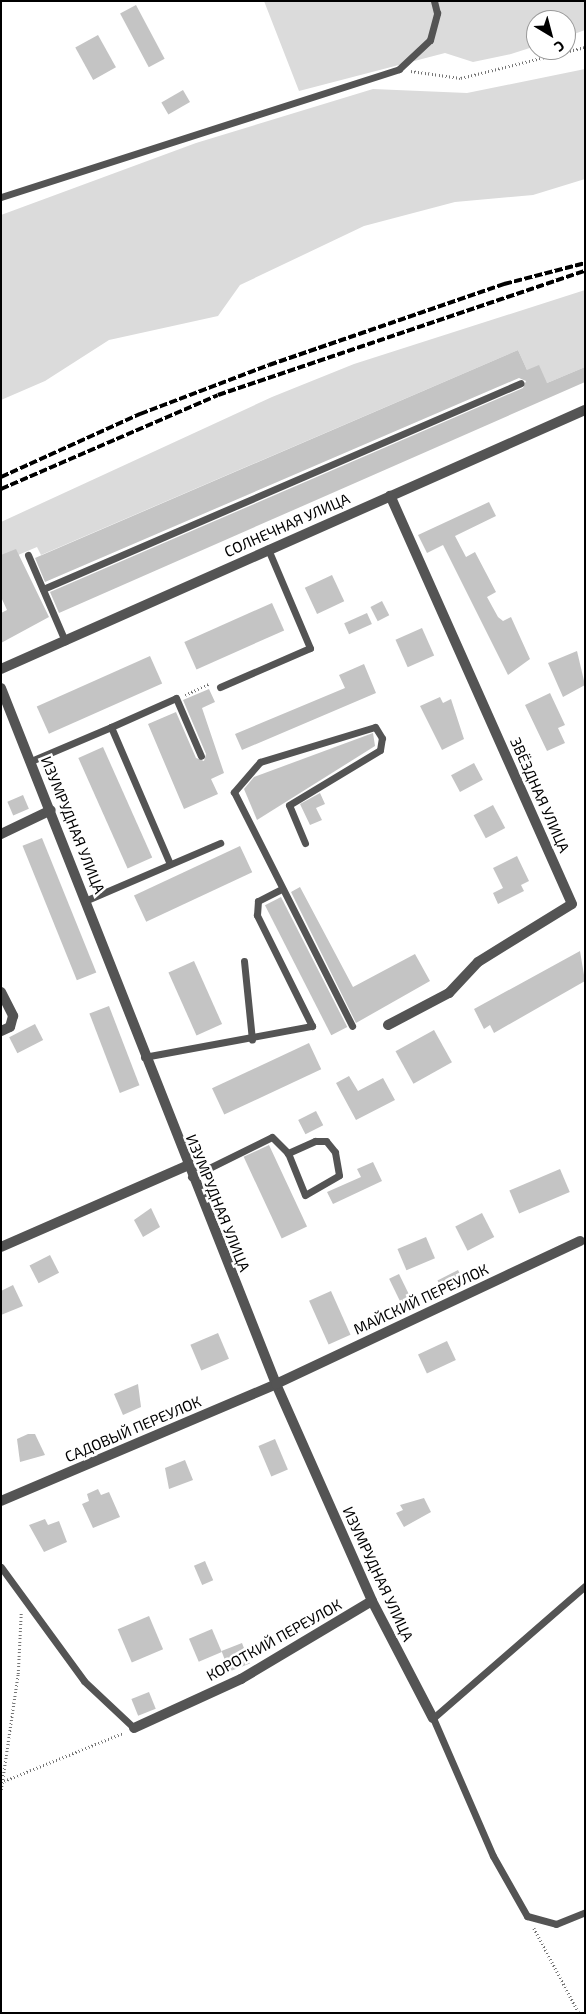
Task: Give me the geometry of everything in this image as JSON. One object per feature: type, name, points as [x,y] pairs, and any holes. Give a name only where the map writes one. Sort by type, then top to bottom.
[{"type":"street","name":"СОЛНЕЧНАЯ УЛИЦА","points":[[1,669],[585,410]]},
{"type":"street","name":"ЗВЁЗДНАЯ УЛИЦА","points":[[388,1025],[449,993],[478,962],[572,904],[390,496]]},
{"type":"street","name":"ИЗУМРУДНАЯ УЛИЦА","points":[[1,688],[87,900],[186,1166],[276,1384],[372,1601],[433,1718]]},
{"type":"street","points":[[1,834],[51,810]]},
{"type":"street","points":[[1,992],[13,1016],[10,1028],[1,1032]]},
{"type":"street","points":[[1,1247],[186,1166]]},
{"type":"street","name":"МАЙСКИЙ ПЕРЕУЛОК","points":[[276,1384],[580,1241]]},
{"type":"street","name":"САДОВЫЙ ПЕРЕУЛОК","points":[[1,1501],[276,1384]]},
{"type":"street","name":"КОРОТКИЙ ПЕРЕУЛОК","points":[[134,1728],[241,1679],[372,1601]]},
{"type":"lane","points":[[1,197],[399,69],[430,40],[437,13],[434,1]]},
{"type":"lane","points":[[43,589],[521,383]]},
{"type":"lane","points":[[220,687],[310,648],[268,549]]},
{"type":"lane","points":[[28,555],[65,641]]},
{"type":"lane","points":[[31,761],[176,698],[201,756]]},
{"type":"lane","points":[[110,727],[170,864]]},
{"type":"lane","points":[[305,843],[289,805],[380,750],[382,738],[375,727],[260,762],[234,792],[280,890],[352,1026]]},
{"type":"lane","points":[[87,900],[220,843]]},
{"type":"lane","points":[[144,1057],[252,1040],[312,1026],[257,915],[258,901],[280,890]]},
{"type":"lane","points":[[244,961],[252,1040]]},
{"type":"lane","points":[[191,1177],[272,1137],[288,1153],[305,1195],[339,1175],[335,1152],[326,1141],[315,1141],[288,1153]]},
{"type":"lane","points":[[1,1567],[22,1599],[84,1681],[134,1728]]},
{"type":"lane","points":[[585,1586],[433,1718],[493,1856],[527,1916],[556,1924],[585,1912]]},
{"type":"path","points":[[399,69],[461,78],[585,47]]},
{"type":"path","points":[[176,698],[212,683],[220,687]]},
{"type":"path","points":[[1,1790],[4,1781],[22,1599]]},
{"type":"path","points":[[4,1781],[134,1728]]},
{"type":"path","points":[[527,1916],[579,2013]]},
{"type":"shaded area","points":[[264,1],[585,1],[585,30],[576,33],[576,10],[526,10],[526,49],[511,54],[473,62],[445,53],[299,91]]},
{"type":"shaded area","points":[[585,69],[585,179],[533,195],[455,202],[364,226],[240,285],[218,316],[109,340],[45,381],[1,400],[1,215],[196,143],[373,89],[467,93]]},
{"type":"shaded area","points":[[585,290],[585,367],[547,383],[527,370],[518,350],[41,555],[37,547],[18,555],[1,555],[1,522],[272,397],[354,364]]},
{"type":"building","points":[[136,5],[165,59],[149,67],[120,13]]},
{"type":"building","points":[[98,35],[116,67],[93,80],[75,48]]},
{"type":"building","points":[[183,90],[190,102],[168,115],[161,102]]},
{"type":"building","points":[[518,350],[527,370],[539,365],[547,383],[585,367],[585,382],[59,613],[50,592],[523,388],[526,381],[519,378],[45,582],[35,558]]},
{"type":"building","points":[[489,502],[496,516],[455,536],[466,557],[475,552],[496,592],[487,597],[498,617],[503,621],[511,617],[530,659],[508,675],[443,545],[427,553],[418,535]]},
{"type":"building","points":[[16,549],[49,617],[1,643],[1,613],[7,610],[1,597],[1,555]]},
{"type":"building","points":[[332,575],[344,601],[317,614],[305,588]]},
{"type":"building","points":[[382,601],[389,615],[378,621],[370,607]]},
{"type":"building","points":[[272,603],[284,630],[197,669],[184,642]]},
{"type":"building","points":[[367,613],[372,624],[349,634],[344,623]]},
{"type":"building","points":[[422,628],[434,655],[408,667],[396,640]]},
{"type":"building","points":[[577,651],[585,685],[563,697],[548,663]]},
{"type":"building","points":[[150,656],[162,683],[49,734],[37,706]]},
{"type":"building","points":[[364,664],[376,693],[242,750],[235,734],[345,688],[339,675]]},
{"type":"building","points":[[209,689],[215,702],[202,708],[224,773],[211,779],[218,794],[184,809],[148,724],[176,712],[196,758],[204,761],[206,754],[183,700]]},
{"type":"building","points":[[550,693],[565,725],[558,728],[565,743],[547,751],[525,705]]},
{"type":"building","points":[[440,697],[443,703],[451,699],[464,739],[442,750],[420,706]]},
{"type":"building","points":[[373,733],[375,746],[257,820],[244,789],[254,777]]},
{"type":"building","points":[[103,747],[152,858],[128,869],[78,758]]},
{"type":"building","points":[[474,763],[483,780],[460,792],[451,775]]},
{"type":"building","points":[[320,793],[325,804],[316,808],[322,820],[310,825],[300,804]]},
{"type":"building","points":[[23,795],[29,809],[13,815],[7,802]]},
{"type":"building","points":[[493,805],[505,828],[486,838],[474,815]]},
{"type":"building","points":[[42,838],[96,972],[77,980],[23,846]]},
{"type":"building","points":[[240,846],[252,872],[146,922],[134,895]]},
{"type":"building","points":[[517,856],[529,881],[521,885],[524,891],[498,904],[493,893],[503,888],[493,868]]},
{"type":"building","points":[[300,887],[353,987],[415,954],[430,981],[356,1023],[291,892]]},
{"type":"building","points":[[281,897],[347,1027],[331,1035],[265,905]]},
{"type":"building","points":[[580,951],[585,981],[494,1033],[490,1025],[484,1029],[474,1009]]},
{"type":"building","points":[[194,961],[222,1024],[196,1035],[168,972]]},
{"type":"building","points":[[109,1006],[139,1085],[120,1093],[89,1014]]},
{"type":"building","points":[[35,1024],[43,1040],[17,1053],[9,1037]]},
{"type":"building","points":[[434,1030],[452,1062],[413,1084],[396,1051]]},
{"type":"building","points":[[309,1043],[321,1069],[224,1115],[212,1088]]},
{"type":"building","points":[[349,1076],[358,1091],[383,1078],[395,1100],[356,1120],[336,1083]]},
{"type":"building","points":[[316,1111],[323,1125],[305,1134],[298,1120]]},
{"type":"building","points":[[269,1145],[307,1227],[282,1238],[244,1157]]},
{"type":"building","points":[[373,1162],[382,1181],[333,1204],[327,1192],[361,1177],[357,1169]]},
{"type":"building","points":[[560,1169],[570,1192],[519,1214],[509,1190]]},
{"type":"building","points":[[151,1208],[160,1227],[143,1237],[134,1220]]},
{"type":"building","points":[[482,1213],[494,1237],[468,1251],[455,1227]]},
{"type":"building","points":[[426,1237],[435,1258],[406,1270],[397,1249]]},
{"type":"building","points":[[50,1255],[59,1273],[39,1283],[30,1265]]},
{"type":"building","points":[[458,1270],[463,1280],[443,1290],[438,1280]]},
{"type":"building","points":[[399,1274],[414,1305],[404,1309],[389,1279]]},
{"type":"building","points":[[13,1285],[23,1306],[1,1315],[1,1291]]},
{"type":"building","points":[[331,1291],[351,1335],[329,1345],[309,1301]]},
{"type":"building","points":[[218,1333],[229,1359],[201,1370],[190,1345]]},
{"type":"building","points":[[447,1341],[456,1360],[427,1374],[418,1355]]},
{"type":"building","points":[[138,1384],[141,1407],[123,1415],[114,1394]]},
{"type":"building","points":[[28,1434],[35,1434],[45,1455],[20,1462],[17,1439]]},
{"type":"building","points":[[275,1439],[288,1469],[271,1476],[258,1446]]},
{"type":"building","points":[[185,1460],[193,1480],[169,1489],[165,1468]]},
{"type":"building","points":[[98,1489],[101,1495],[109,1492],[120,1517],[93,1528],[82,1504],[89,1501],[87,1494]]},
{"type":"building","points":[[424,1498],[431,1512],[404,1527],[396,1513],[403,1510],[400,1505]]},
{"type":"building","points":[[45,1519],[48,1525],[59,1521],[67,1542],[44,1552],[29,1525]]},
{"type":"building","points":[[205,1561],[213,1580],[202,1585],[194,1566]]},
{"type":"building","points":[[149,1616],[163,1649],[132,1662],[118,1629]]},
{"type":"building","points":[[212,1629],[222,1652],[199,1662],[189,1639]]},
{"type":"building","points":[[242,1643],[250,1664],[229,1671],[221,1651]]},
{"type":"building","points":[[149,1692],[156,1709],[138,1716],[131,1699]]},
{"type":"railway","points":[[1,477],[140,414],[269,365],[504,284],[585,263]]},
{"type":"railway","points":[[1,489],[218,395],[585,271]]}]
